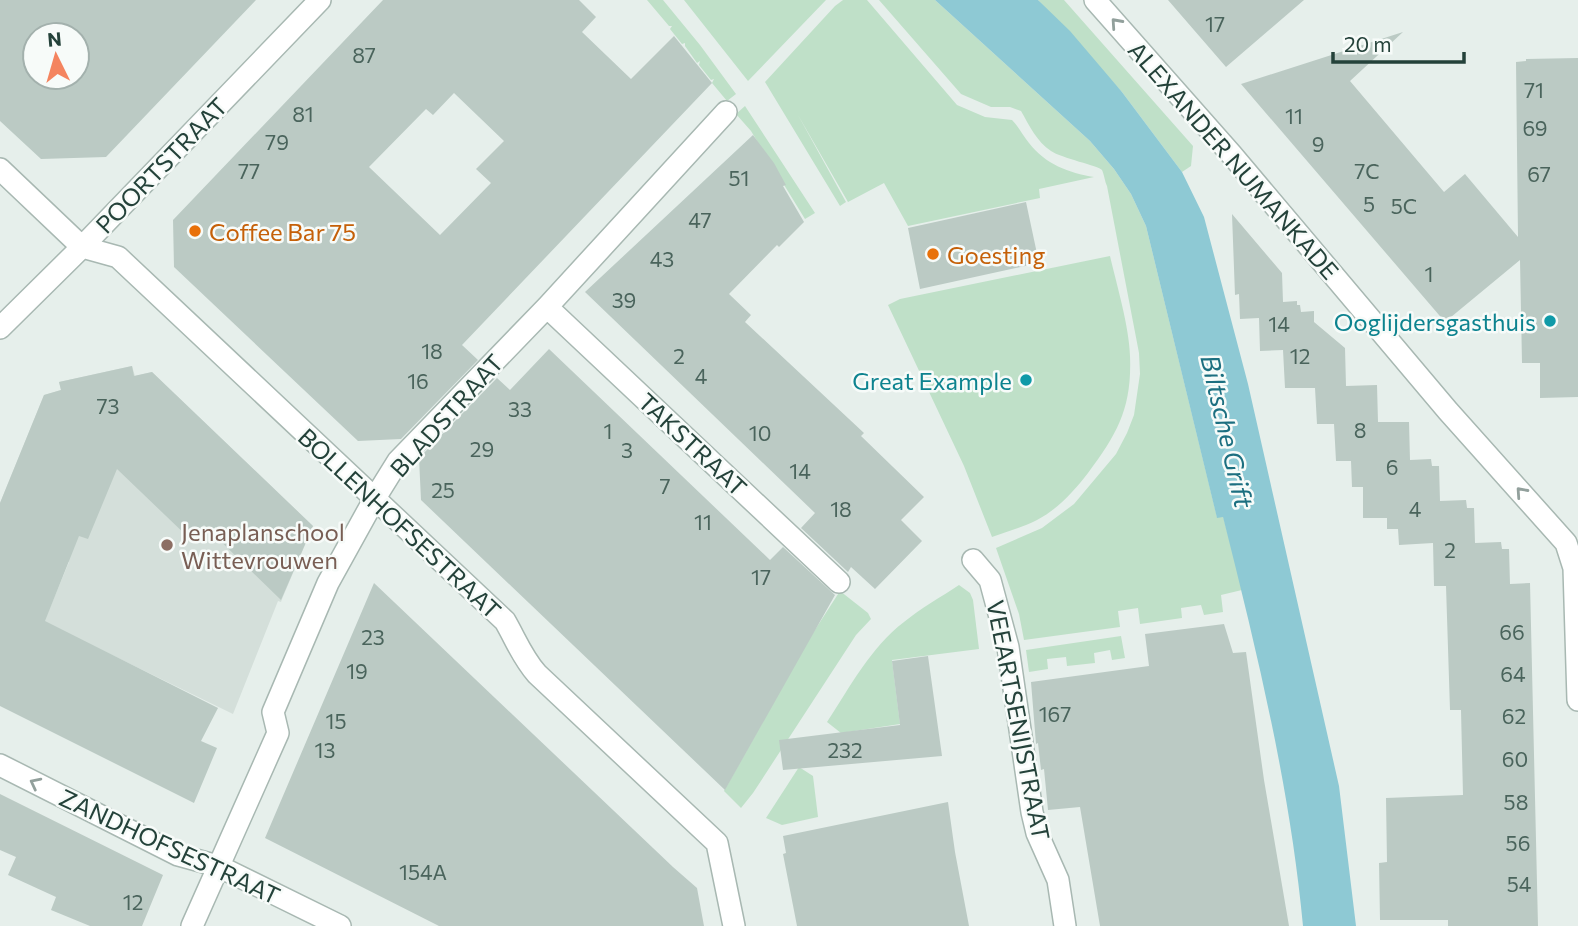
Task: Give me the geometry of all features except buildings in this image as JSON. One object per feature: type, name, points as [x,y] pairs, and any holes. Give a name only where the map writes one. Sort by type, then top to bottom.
[{"type":"street","name":"POORTSTRAAT","points":[[0,328],[82,247],[320,0]]},
{"type":"street","name":"ALEXANDER NUMANKADE","points":[[1095,0],[1232,155],[1448,411],[1572,536]]},
{"type":"street","name":"BLADSTRAAT","points":[[192,926],[278,733],[273,712],[328,583],[398,461],[547,307],[726,112]]},
{"type":"street","name":"BOLLENHOFSESTRAAT","points":[[0,169],[82,247],[118,257],[505,621],[522,657],[537,674],[717,843],[734,926]]},
{"type":"street","name":"TAKSTRAAT","points":[[547,307],[839,582]]},
{"type":"street","points":[[1572,536],[1578,700]]},
{"type":"street","name":"VEEARTSENIJSTRAAT","points":[[973,559],[990,580],[1008,647],[1032,812],[1037,833],[1058,880],[1065,926]]},
{"type":"street","name":"ZANDHOFSESTRAAT","points":[[0,765],[178,855],[218,866],[340,926]]},
{"type":"shaded area","name":"Jenaplanschool Wittevrouwen","points":[[132,366],[135,376],[152,372],[313,526],[281,602],[278,601],[233,714],[44,622],[69,562],[0,532],[0,503],[44,395],[61,390],[59,382]]},
{"type":"green space","points":[[647,0],[663,0],[736,94],[727,101],[712,83],[714,79],[711,80],[699,65],[700,61],[697,63],[685,43],[682,44],[670,29],[672,26],[669,26]]},
{"type":"green space","points":[[684,0],[826,0],[748,81]]},
{"type":"green space","points":[[843,0],[867,0],[957,105],[985,117],[1012,120],[1042,157],[1067,170],[1094,177],[1039,189],[1040,198],[908,226],[884,183],[848,202],[798,115],[846,202],[840,206],[765,82]]},
{"type":"green space","points":[[879,0],[935,0],[1090,141],[1131,194],[1146,226],[1217,517],[1223,516],[1242,588],[1221,595],[1223,612],[1204,615],[1201,605],[1181,608],[1182,618],[1140,624],[1138,608],[1118,611],[1120,627],[1024,640],[1019,614],[996,548],[1042,528],[1074,504],[1116,454],[1134,415],[1140,374],[1139,353],[1107,186],[1102,170],[1056,154],[1046,147],[1021,111],[1010,107],[991,107],[961,94]]},
{"type":"green space","points":[[1038,0],[1064,0],[1193,146],[1191,166],[1182,172],[1122,92]]},
{"type":"green space","points":[[745,106],[815,213],[805,219],[751,131],[736,114]]},
{"type":"green space","points":[[1110,256],[1125,319],[1130,356],[1126,405],[1121,419],[1108,445],[1083,480],[1052,511],[1021,527],[992,537],[964,466],[888,305],[900,299]]},
{"type":"green space","points":[[959,585],[970,593],[973,600],[979,649],[892,660],[900,724],[841,733],[827,722],[881,643],[911,617]]},
{"type":"green space","points":[[840,591],[868,613],[871,619],[856,635],[741,808],[724,791],[811,636]]},
{"type":"green space","points":[[1121,636],[1125,658],[1112,660],[1110,650],[1094,653],[1095,663],[1067,666],[1066,657],[1047,659],[1048,669],[1029,672],[1026,650]]},
{"type":"green space","points":[[799,767],[813,776],[818,817],[782,825],[766,818]]},
{"type":"water","name":"Biltsche Grift","points":[[935,0],[1038,0],[1070,31],[1122,92],[1182,172],[1204,217],[1248,384],[1339,786],[1356,926],[1303,926],[1290,822],[1260,669],[1223,517],[1217,518],[1146,226],[1131,194],[1090,141]]},
{"type":"place","name":"Coffee Bar 75","points":[[195,231]]},
{"type":"place","name":"Goesting","points":[[933,254]]},
{"type":"place","name":"Ooglijdersgasthuis","points":[[1550,321]]},
{"type":"place","name":"Great Example","points":[[1026,380]]},
{"type":"place","name":"Jenaplanschool Wittevrouwen","points":[[167,545]]}]
